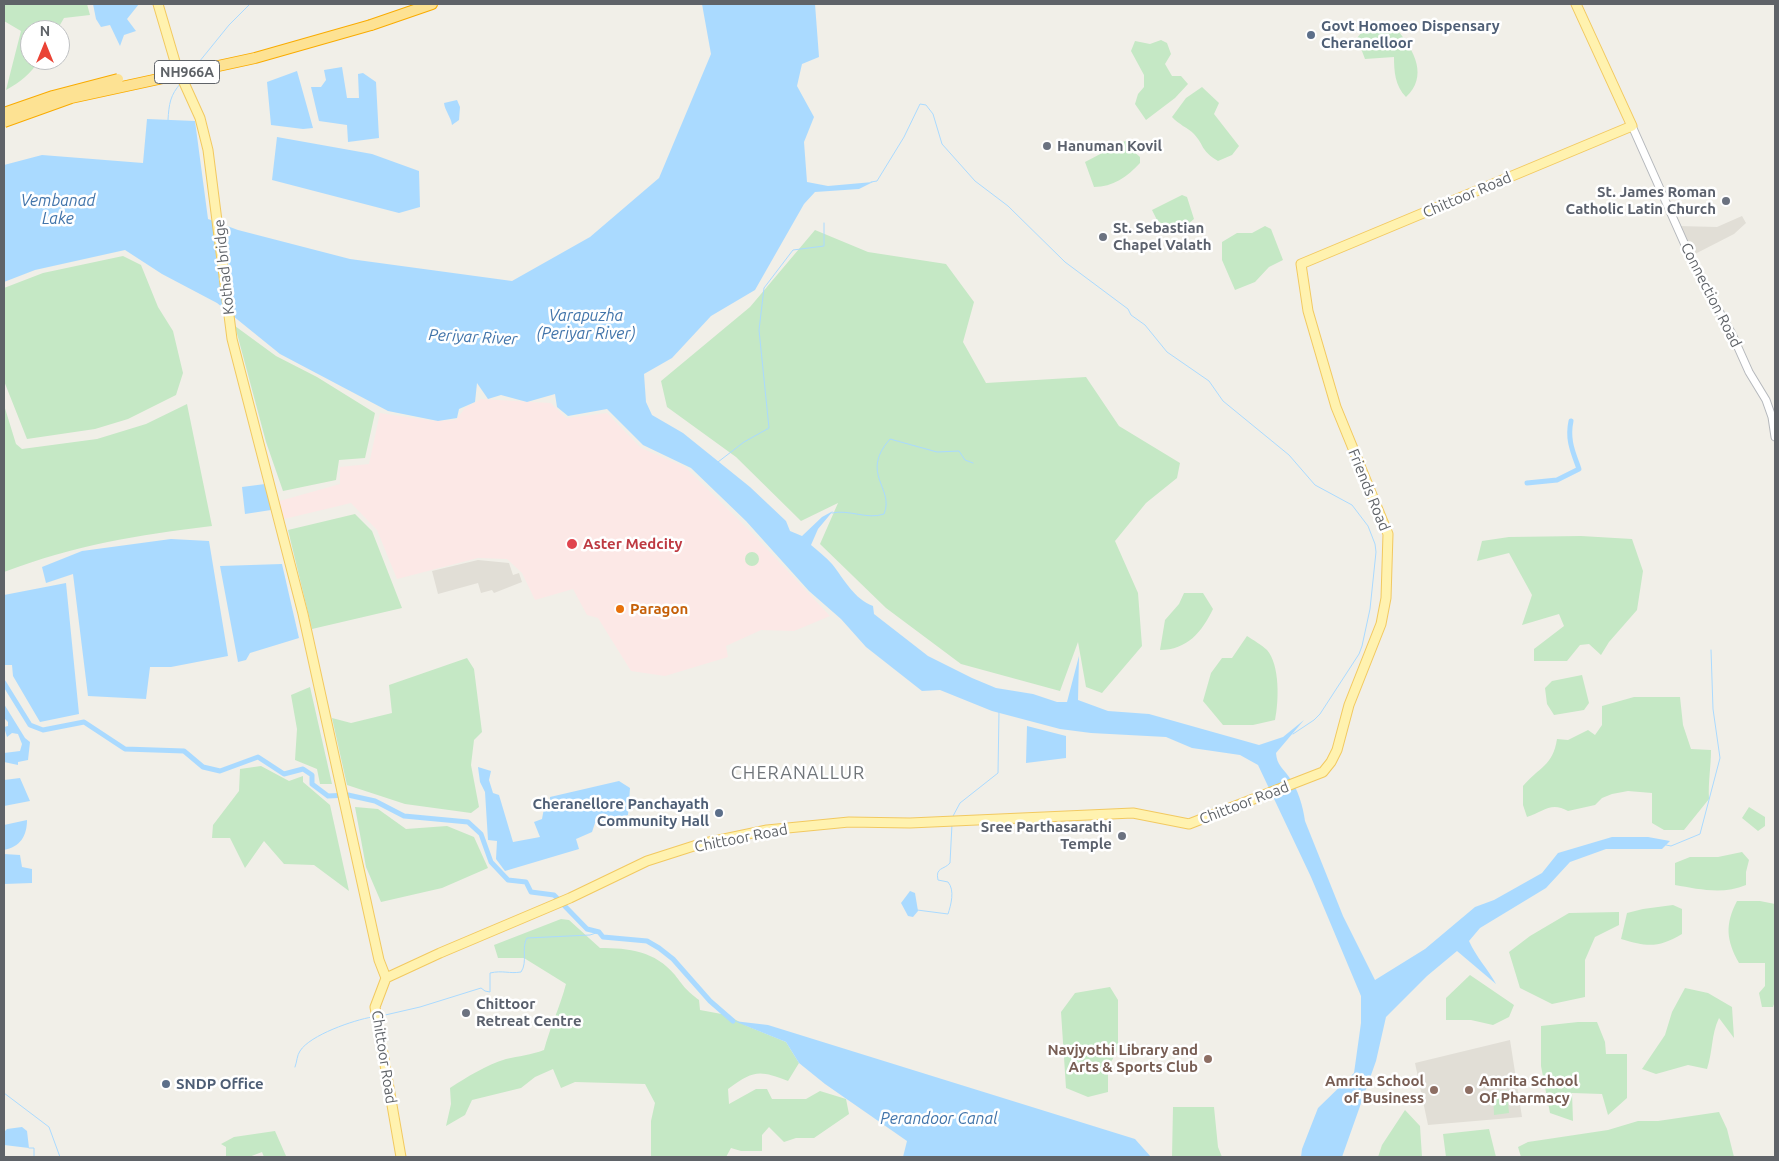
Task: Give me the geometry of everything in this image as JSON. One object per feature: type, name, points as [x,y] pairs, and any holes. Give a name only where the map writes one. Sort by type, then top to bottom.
[{"type":"highway","name":"NH966A","points":[[4,113],[95,85],[282,44],[370,22],[415,4]]},
{"type":"highway","name":"NH966A","points":[[4,122],[71,98],[255,58],[432,4]]},
{"type":"main road","name":"Kothad bridge","points":[[158,4],[176,65],[200,118],[208,150],[216,196],[232,339],[303,614],[379,960],[386,978]]},
{"type":"main road","points":[[1576,4],[1614,91],[1632,126]]},
{"type":"main road","name":"Chittoor Road","points":[[1301,264],[1632,126]]},
{"type":"main road","name":"Friends Road","points":[[1297,783],[1323,772],[1337,750],[1350,705],[1381,624],[1386,598],[1388,534],[1336,408],[1308,311],[1301,264]]},
{"type":"main road","name":"Chittoor Road","points":[[401,1157],[374,1008],[386,978],[570,898],[647,861],[700,844],[759,832],[849,822],[952,820],[1133,812],[1189,824],[1297,783]]},
{"type":"street","name":"Connection Road","points":[[1632,126],[1698,274],[1766,400],[1772,417],[1775,436]]},
{"type":"shaded area","points":[[1742,216],[1746,223],[1734,234],[1693,255],[1678,226],[1717,227]]},
{"type":"shaded area","name":"Aster Medcity","points":[[481,399],[551,403],[566,418],[607,413],[641,448],[685,467],[750,531],[830,616],[794,631],[761,630],[726,646],[728,657],[665,676],[631,671],[598,618],[587,615],[573,589],[535,600],[522,573],[507,559],[478,558],[397,579],[377,530],[351,503],[280,520],[276,502],[340,484],[340,467],[369,464],[380,413],[435,421],[456,420],[465,408]]},
{"type":"shaded area","points":[[478,560],[509,563],[513,575],[519,573],[522,582],[494,593],[492,590],[481,593],[478,583],[438,594],[432,571]]},
{"type":"shaded area","name":"Amrita School Of Pharmacy","points":[[1510,1040],[1522,1117],[1428,1125],[1415,1063]]},
{"type":"green space","points":[[4,4],[87,4],[90,15],[64,18],[63,20],[20,20],[20,30],[4,21]]},
{"type":"green space","points":[[1366,27],[1383,31],[1398,31],[1410,47],[1417,64],[1418,73],[1413,89],[1406,97],[1397,83],[1394,57],[1365,59],[1357,38]]},
{"type":"green space","points":[[20,35],[20,70],[31,70],[25,77],[6,90]]},
{"type":"green space","points":[[1161,40],[1167,43],[1171,54],[1165,64],[1172,76],[1181,76],[1188,84],[1175,98],[1146,120],[1135,104],[1138,94],[1144,87],[1144,75],[1131,51],[1135,41],[1150,44]]},
{"type":"green space","points":[[1202,87],[1219,103],[1214,114],[1239,146],[1232,155],[1218,161],[1205,151],[1194,134],[1172,117],[1186,98]]},
{"type":"green space","points":[[1129,139],[1133,151],[1140,157],[1140,163],[1119,180],[1101,187],[1094,187],[1085,162]]},
{"type":"green space","points":[[1182,195],[1187,197],[1194,219],[1176,234],[1157,220],[1152,210]]},
{"type":"green space","points":[[1265,226],[1271,229],[1283,260],[1269,267],[1255,282],[1235,290],[1222,260],[1222,242],[1237,233],[1252,233]]},
{"type":"green space","points":[[815,230],[868,252],[946,264],[974,302],[963,342],[986,383],[1086,377],[1119,426],[1180,463],[1177,478],[1146,503],[1115,541],[1138,593],[1142,646],[1102,693],[1086,687],[1078,642],[1060,691],[961,664],[886,608],[820,544],[838,503],[801,521],[736,457],[667,407],[661,381],[750,307]]},
{"type":"green space","points":[[123,256],[141,265],[158,307],[173,331],[183,373],[176,395],[128,419],[95,429],[27,439],[4,381],[4,288],[43,273]]},
{"type":"green space","points":[[235,326],[276,356],[317,377],[375,413],[365,458],[339,460],[336,480],[283,491],[266,442]]},
{"type":"green space","points":[[187,404],[212,526],[106,542],[56,555],[4,572],[4,405],[16,444],[22,449],[97,439],[146,424]]},
{"type":"green space","points":[[355,514],[372,531],[402,608],[312,629],[288,530]]},
{"type":"green space","points":[[1581,536],[1632,539],[1643,571],[1637,610],[1609,642],[1601,655],[1589,644],[1580,645],[1567,661],[1534,661],[1534,649],[1564,626],[1559,614],[1522,625],[1532,595],[1509,553],[1477,561],[1482,541],[1509,537]]},
{"type":"green space","points":[[749,552],[755,552],[759,559],[755,566],[749,566],[745,562],[745,556]]},
{"type":"green space","points":[[1184,593],[1203,593],[1213,609],[1199,632],[1186,643],[1178,647],[1160,650],[1165,620],[1179,604]]},
{"type":"green space","points":[[1247,636],[1267,650],[1274,665],[1278,693],[1275,720],[1253,725],[1223,725],[1203,701],[1211,673],[1222,658],[1232,658]]},
{"type":"green space","points":[[467,658],[474,669],[482,732],[474,740],[471,765],[479,807],[471,813],[405,804],[347,785],[332,718],[351,723],[392,713],[389,685]]},
{"type":"green space","points":[[1582,675],[1589,703],[1584,710],[1554,715],[1547,704],[1545,688],[1552,681]]},
{"type":"green space","points":[[310,687],[332,784],[320,784],[317,769],[295,760],[297,729],[291,695]]},
{"type":"green space","points":[[1634,697],[1680,697],[1683,725],[1691,749],[1711,750],[1709,799],[1684,830],[1664,830],[1652,823],[1652,793],[1628,791],[1602,798],[1595,805],[1568,811],[1552,807],[1527,817],[1523,805],[1523,786],[1549,761],[1557,739],[1568,740],[1588,730],[1595,735],[1602,725],[1602,706]]},
{"type":"green space","points":[[261,766],[289,781],[303,776],[303,782],[330,805],[349,891],[314,865],[284,864],[264,841],[245,868],[230,838],[212,838],[213,825],[239,791],[240,769]]},
{"type":"green space","points":[[355,807],[378,809],[406,829],[447,826],[474,837],[488,868],[442,888],[381,902],[366,867]]},
{"type":"green space","points":[[1749,807],[1765,817],[1765,826],[1758,831],[1742,818]]},
{"type":"green space","points":[[1742,852],[1749,860],[1746,872],[1746,885],[1728,890],[1719,890],[1675,885],[1675,863],[1690,857],[1718,857]]},
{"type":"green space","points":[[1737,901],[1760,901],[1775,904],[1775,1001],[1773,1007],[1762,1007],[1759,993],[1765,986],[1765,963],[1739,963],[1729,939],[1730,917]]},
{"type":"green space","points":[[1673,905],[1682,909],[1682,934],[1674,939],[1653,945],[1639,944],[1621,939],[1627,913]]},
{"type":"green space","points":[[1619,912],[1619,925],[1595,937],[1585,960],[1585,997],[1552,1004],[1520,988],[1509,952],[1530,936],[1569,913]]},
{"type":"green space","points":[[561,919],[569,920],[600,948],[641,952],[659,961],[699,1000],[700,1010],[727,1015],[747,1026],[786,1042],[799,1063],[788,1081],[770,1075],[751,1075],[728,1089],[729,1104],[756,1089],[767,1089],[772,1099],[806,1099],[820,1091],[846,1099],[849,1114],[814,1138],[796,1138],[784,1142],[769,1127],[762,1135],[762,1151],[741,1151],[731,1148],[726,1157],[651,1157],[651,1121],[655,1103],[645,1084],[575,1082],[561,1088],[553,1069],[535,1077],[521,1088],[472,1100],[465,1115],[446,1126],[451,1104],[450,1088],[491,1065],[506,1059],[544,1050],[566,984],[524,958],[498,958],[494,945]]},
{"type":"green space","points":[[1470,975],[1514,1005],[1509,1017],[1493,1025],[1471,1020],[1446,1020],[1446,998]]},
{"type":"green space","points":[[1110,987],[1118,1000],[1118,1050],[1108,1067],[1108,1092],[1088,1097],[1066,1088],[1061,1012],[1075,993]]},
{"type":"green space","points":[[1685,988],[1708,993],[1732,1007],[1734,1038],[1719,1018],[1707,1069],[1688,1065],[1656,1074],[1642,1069],[1665,1035],[1672,1012]]},
{"type":"green space","points":[[1597,1022],[1605,1042],[1606,1054],[1627,1054],[1627,1098],[1608,1115],[1602,1094],[1572,1093],[1573,1121],[1550,1113],[1541,1066],[1541,1026]]},
{"type":"green space","points":[[1507,1090],[1509,1113],[1494,1115],[1493,1092]]},
{"type":"green space","points":[[1173,1107],[1214,1107],[1218,1147],[1222,1157],[1172,1157]]},
{"type":"green space","points":[[1405,1110],[1420,1126],[1422,1157],[1378,1157],[1382,1145]]},
{"type":"green space","points":[[1719,1112],[1727,1129],[1734,1157],[1521,1157],[1518,1147],[1528,1142],[1608,1130],[1638,1121],[1658,1121]]},
{"type":"green space","points":[[1489,1129],[1496,1157],[1446,1157],[1443,1134]]},
{"type":"green space","points":[[275,1131],[286,1156],[297,1157],[264,1157],[262,1152],[249,1157],[226,1157],[226,1147],[221,1144],[234,1137]]},
{"type":"water","points":[[93,4],[139,4],[127,19],[136,31],[124,35],[120,46],[110,25],[101,27],[96,19]]},
{"type":"water","name":"Varapuzha (Periyar River)","points":[[702,4],[815,4],[819,57],[802,64],[797,86],[814,117],[804,142],[807,182],[828,186],[873,182],[859,189],[815,192],[804,204],[755,290],[711,316],[672,358],[644,374],[646,402],[652,415],[683,433],[750,487],[786,521],[790,531],[802,536],[822,517],[833,511],[818,529],[811,545],[825,556],[860,599],[873,606],[874,614],[928,656],[996,688],[1033,694],[1057,702],[1067,702],[1079,656],[1078,700],[1108,711],[1149,714],[1259,745],[1283,737],[1304,720],[1276,753],[1277,760],[1297,792],[1305,821],[1343,916],[1375,980],[1425,949],[1475,907],[1494,900],[1542,873],[1558,853],[1612,837],[1648,837],[1670,841],[1662,849],[1606,849],[1570,862],[1546,888],[1480,928],[1469,941],[1496,984],[1457,951],[1427,976],[1386,1017],[1376,1061],[1342,1157],[1301,1157],[1302,1149],[1318,1108],[1354,1073],[1361,1023],[1361,996],[1311,877],[1258,765],[1240,755],[1192,748],[1166,737],[1091,733],[1060,729],[992,711],[940,690],[922,691],[866,647],[841,619],[809,591],[746,521],[691,468],[643,445],[607,409],[568,416],[557,407],[555,394],[527,402],[501,395],[488,399],[477,383],[475,402],[459,409],[457,418],[438,421],[388,411],[280,354],[217,303],[162,274],[125,250],[35,270],[4,282],[4,165],[42,155],[143,163],[147,119],[195,121],[208,219],[238,230],[350,259],[512,281],[590,237],[659,178],[711,54]]},
{"type":"water","points":[[342,67],[347,98],[359,98],[358,74],[363,73],[376,82],[379,138],[348,142],[347,125],[319,121],[311,87],[321,87],[326,80],[324,70]]},
{"type":"water","points":[[297,71],[313,128],[303,129],[271,125],[267,82]]},
{"type":"water","points":[[457,100],[460,107],[459,120],[452,125],[444,103]]},
{"type":"water","points":[[277,137],[372,154],[419,171],[420,207],[399,213],[272,180]]},
{"type":"water","points":[[265,484],[271,510],[245,514],[242,487]]},
{"type":"water","points":[[171,539],[209,541],[228,656],[171,667],[150,667],[146,699],[88,696],[73,574],[46,583],[42,567],[82,551]]},
{"type":"water","points":[[282,564],[299,638],[250,653],[246,660],[238,662],[220,566]]},
{"type":"water","points":[[66,583],[79,714],[40,722],[13,676],[12,665],[4,665],[4,595]]},
{"type":"water","points":[[4,704],[25,738],[30,742],[28,760],[18,762],[18,765],[4,762],[4,753],[20,751],[22,744],[18,734],[12,733],[7,737],[4,727],[8,726],[8,722],[4,718]]},
{"type":"water","points":[[1027,726],[1066,736],[1066,758],[1026,763]]},
{"type":"water","points":[[478,767],[491,771],[489,780],[493,793],[499,795],[513,842],[540,837],[534,822],[542,819],[545,803],[550,803],[550,797],[619,781],[630,788],[628,815],[595,823],[592,832],[576,839],[579,849],[505,871],[496,859],[497,841],[488,840],[485,792],[480,782]]},
{"type":"water","points":[[20,778],[30,801],[4,806],[4,780]]},
{"type":"water","points":[[27,820],[26,831],[22,840],[10,849],[4,850],[4,825]]},
{"type":"water","points":[[4,854],[20,855],[22,867],[32,869],[32,883],[4,884]]},
{"type":"water","points":[[910,891],[915,893],[918,911],[913,917],[908,916],[901,903]]},
{"type":"water","name":"Perandoor Canal","points":[[734,1021],[768,1025],[1135,1139],[1151,1157],[903,1157],[907,1141],[825,1084],[799,1063],[786,1042]]},
{"type":"water","points":[[22,1127],[27,1131],[29,1148],[4,1145],[4,1132],[7,1129]]},
{"type":"waterway","points":[[195,67],[229,25],[250,4]]},
{"type":"waterway","points":[[168,120],[171,100],[181,83]]},
{"type":"waterway","points":[[871,182],[877,181],[904,137],[920,104],[926,105],[933,114],[942,144],[975,181],[1008,206],[1065,262],[1128,309],[1131,315],[1145,325],[1167,352],[1209,381],[1223,401],[1289,455],[1315,485],[1352,505],[1368,526],[1376,552],[1370,609],[1362,646],[1359,654],[1320,714],[1293,734]]},
{"type":"waterway","points":[[718,462],[744,442],[769,428],[759,330],[764,288],[793,250],[824,246],[824,223]]},
{"type":"waterway","points":[[1527,483],[1557,480],[1579,469],[1570,440],[1571,421]]},
{"type":"waterway","points":[[832,513],[845,512],[871,516],[884,514],[885,496],[877,471],[881,451],[890,439],[937,452],[959,451],[965,460],[973,463]]},
{"type":"waterway","points":[[1666,845],[1671,846],[1700,834],[1720,758],[1713,709],[1711,650]]},
{"type":"waterway","points":[[4,683],[30,725],[43,730],[84,722],[125,749],[184,751],[203,767],[220,771],[258,757],[284,774],[303,769],[312,775],[312,784],[328,796],[348,795],[375,801],[404,816],[468,822],[481,834],[491,862],[508,880],[526,882],[531,892],[554,895],[587,929],[599,932],[603,937],[647,941],[659,948],[673,959],[710,1001],[733,1021]]},
{"type":"waterway","points":[[952,818],[960,803],[998,773],[999,712]]},
{"type":"waterway","points":[[917,910],[948,914],[952,893],[950,885],[948,882],[938,880],[937,876],[939,871],[950,863],[952,824]]},
{"type":"waterway","points":[[381,1016],[420,1007],[481,988],[490,992],[490,973],[521,972],[524,964],[525,942],[527,938],[590,935],[599,932]]},
{"type":"waterway","points":[[295,1067],[298,1054],[313,1039],[344,1025],[372,1017]]},
{"type":"waterway","points":[[4,1093],[49,1127],[60,1157]]},
{"type":"waterway","points":[[29,1148],[34,1148],[34,1157]]},
{"type":"place","name":"Govt Homoeo Dispensary Cheranelloor","points":[[1311,35]]},
{"type":"place","name":"Hanuman Kovil","points":[[1047,146]]},
{"type":"place","name":"St. James Roman Catholic Latin Church","points":[[1726,201]]},
{"type":"place","name":"St. Sebastian Chapel Valath","points":[[1103,237]]},
{"type":"place","name":"Aster Medcity","points":[[572,544]]},
{"type":"place","name":"Paragon","points":[[620,609]]},
{"type":"place","name":"Cheranellore Panchayath Community Hall","points":[[719,813]]},
{"type":"place","name":"Sree Parthasarathi Temple","points":[[1122,836]]},
{"type":"place","name":"Chittoor Retreat Centre","points":[[466,1013]]},
{"type":"place","name":"Navjyothi Library and Arts & Sports Club","points":[[1208,1059]]},
{"type":"place","name":"SNDP Office","points":[[166,1084]]},
{"type":"place","name":"Amrita School of Business","points":[[1434,1090]]},
{"type":"place","name":"Amrita School Of Pharmacy","points":[[1469,1090]]},
{"type":"district","name":"CHERANALLUR","points":[[798,773]]},
{"type":"water label","name":"Vembanad Lake","points":[[58,210]]},
{"type":"water label","name":"Periyar River","points":[[473,337]]}]
